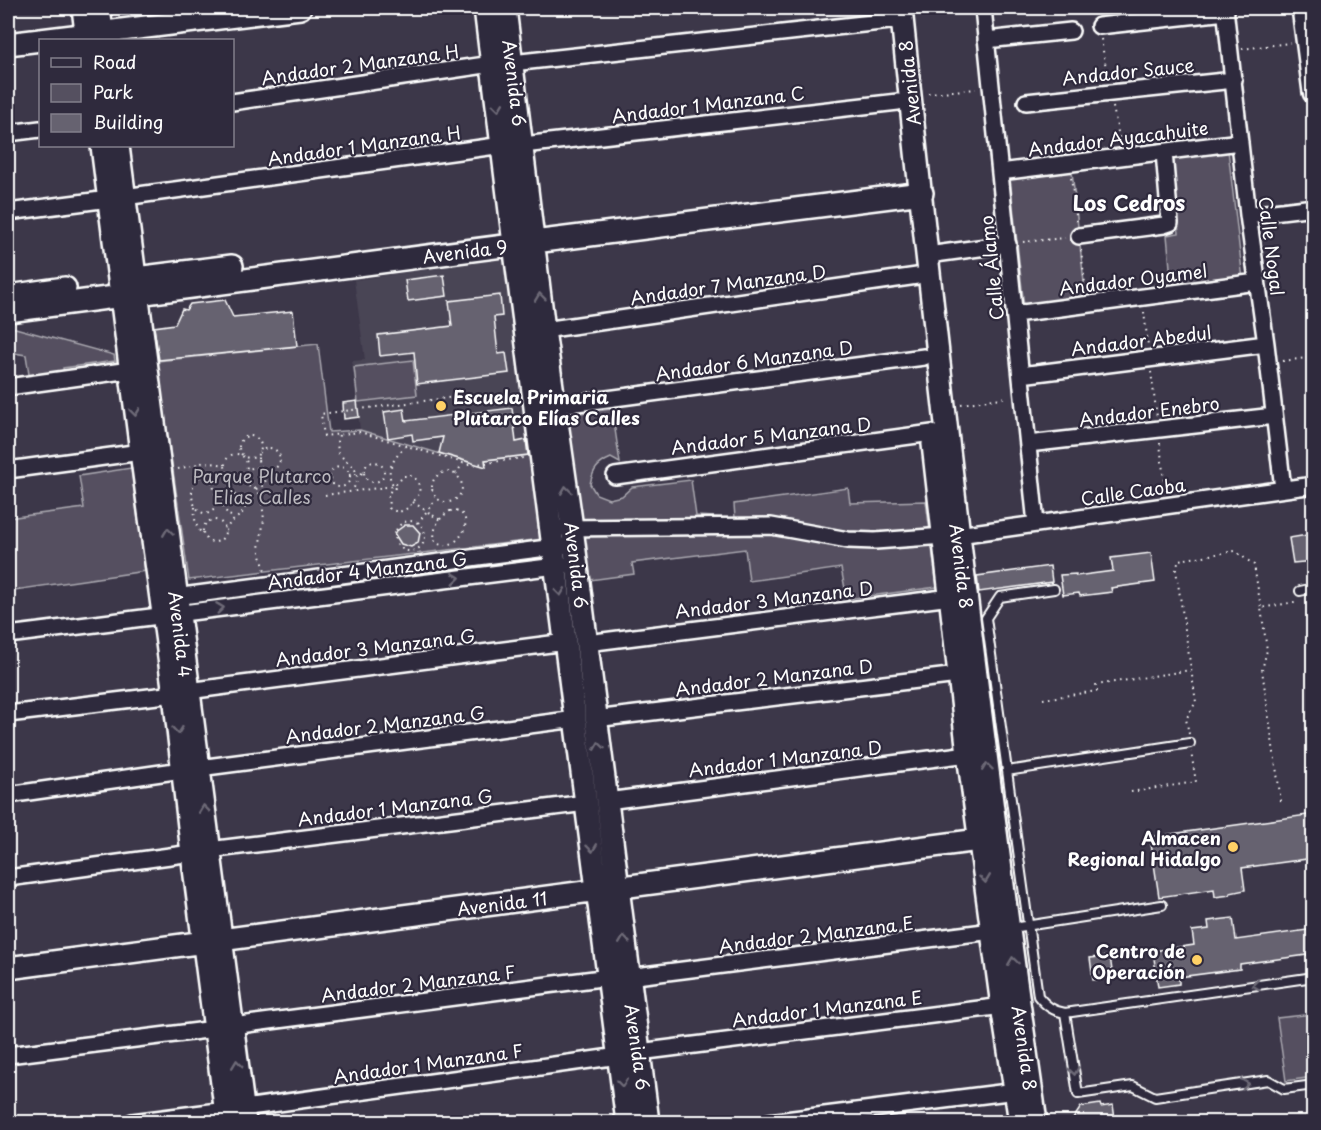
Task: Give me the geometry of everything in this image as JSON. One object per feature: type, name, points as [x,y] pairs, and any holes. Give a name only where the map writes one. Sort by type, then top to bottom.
[{"type":"street","points":[[8,44],[93,24],[300,8]]},
{"type":"street","name":"Avenida 6","points":[[485,8],[502,64],[629,1054],[648,1122]]},
{"type":"street","name":"Avenida 6","points":[[502,64],[505,8]]},
{"type":"street","name":"Calle Álamo","points":[[983,8],[1036,524]]},
{"type":"street","points":[[1303,8],[1314,92]]},
{"type":"street","points":[[1099,26],[1226,10]]},
{"type":"street","name":"Calle Nogal","points":[[1226,10],[1248,215],[1283,489]]},
{"type":"street","name":"Andador 2 Manzana H","points":[[234,102],[893,12]]},
{"type":"street","name":"Avenida 8","points":[[893,12],[914,188],[917,276],[932,433],[951,535]]},
{"type":"street","points":[[986,40],[1071,31]]},
{"type":"street","name":"Andador Sauce","points":[[1026,102],[1234,80]]},
{"type":"street","name":"Andador 1 Manzana C","points":[[513,145],[904,98]]},
{"type":"street","points":[[8,133],[39,129]]},
{"type":"street","name":"Andador Ayacahuite","points":[[1000,172],[1240,142]]},
{"type":"street","name":"Andador 1 Manzana H","points":[[8,212],[513,145]]},
{"type":"street","name":"Avenida 4","points":[[102,147],[117,198]]},
{"type":"street","name":"Avenida 4","points":[[118,147],[117,198],[235,1116]]},
{"type":"street","points":[[1079,236],[1170,223],[1164,152]]},
{"type":"street","name":"Avenida 8","points":[[914,188],[928,255],[944,406],[951,535],[957,596],[988,839]]},
{"type":"street","name":"Avenida 9","points":[[8,310],[129,296],[523,236],[914,188]]},
{"type":"street","points":[[1248,215],[1314,207]]},
{"type":"street","name":"Avenida 6","points":[[523,236],[544,330],[554,406],[564,546]]},
{"type":"street","points":[[928,255],[1008,244]]},
{"type":"street","name":"Andador 7 Manzana D","points":[[544,330],[917,276]]},
{"type":"street","name":"Andador Oyamel","points":[[1015,314],[1257,282]]},
{"type":"street","name":"Avenida 9","points":[[8,296],[129,296]]},
{"type":"street","name":"Avenida 4","points":[[129,296],[130,370],[141,452],[165,572]]},
{"type":"street","name":"Andador Abedul","points":[[1021,375],[1266,344]]},
{"type":"street","name":"Andador 6 Manzana D","points":[[554,406],[924,357]]},
{"type":"street","points":[[8,387],[130,370]]},
{"type":"street","name":"Andador Enebro","points":[[1028,444],[1274,416]]},
{"type":"street","name":"Andador 5 Manzana D","points":[[615,476],[932,433]]},
{"type":"street","points":[[8,470],[141,452]]},
{"type":"street","name":"Calle Caoba","points":[[564,546],[771,526],[848,540],[875,541],[951,535],[1314,485]]},
{"type":"street","name":"Andador 4 Manzana G","points":[[171,615],[267,585],[564,546]]},
{"type":"street","name":"Andador 4 Manzana G","points":[[171,615],[432,581],[564,546]]},
{"type":"street","points":[[430,563],[432,581]]},
{"type":"street","points":[[310,579],[312,596]]},
{"type":"street","name":"Avenida 8","points":[[957,596],[958,675],[968,754],[1010,928],[1011,1005],[1016,1090],[1033,1122]]},
{"type":"street","name":"Andador 3 Manzana D","points":[[576,642],[957,596]]},
{"type":"street","points":[[8,636],[171,615]]},
{"type":"street","name":"Andador 3 Manzana G","points":[[8,714],[576,642]]},
{"type":"street","name":"Andador 2 Manzana D","points":[[585,719],[958,675]]},
{"type":"street","name":"Andador 2 Manzana G","points":[[8,795],[191,769],[585,719]]},
{"type":"street","name":"Andador 1 Manzana D","points":[[597,802],[968,754]]},
{"type":"street","name":"Andador 1 Manzana G","points":[[8,878],[597,802]]},
{"type":"street","name":"Avenida 11","points":[[8,968],[988,839]]},
{"type":"street","name":"Andador 2 Manzana E","points":[[618,977],[1010,928]]},
{"type":"street","name":"Andador 2 Manzana F","points":[[8,1055],[618,977]]},
{"type":"street","name":"Avenida 8","points":[[1011,1005],[1033,1122]]},
{"type":"street","name":"Andador 1 Manzana E","points":[[629,1054],[1011,1005]]},
{"type":"street","name":"Avenida 6","points":[[627,1122],[629,1054]]},
{"type":"street","name":"Andador 1 Manzana F","points":[[132,1122],[235,1116],[629,1054]]},
{"type":"street","points":[[769,1122],[1016,1090]]},
{"type":"lane","points":[[1300,591],[1314,588]]},
{"type":"lane","points":[[1053,590],[1000,597],[986,618],[1007,771],[1010,928],[1038,996],[1055,1011],[1065,1013],[1314,977]]},
{"type":"lane","points":[[1007,771],[1190,743]]},
{"type":"lane","points":[[1010,928],[1161,905]]},
{"type":"lane","points":[[1065,1013],[1078,1094],[1133,1086],[1155,1097],[1268,1080],[1284,1089],[1314,1084]]},
{"type":"path","points":[[1230,51],[1307,41]]},
{"type":"path","points":[[904,98],[990,87]]},
{"type":"path","points":[[1008,244],[1079,236]]},
{"type":"path","points":[[1143,297],[1167,506]]},
{"type":"path","points":[[1268,363],[1314,357]]},
{"type":"path","points":[[944,406],[1023,395]]},
{"type":"path","points":[[455,397],[321,414],[324,436],[360,432],[470,465],[533,457]]},
{"type":"path","points":[[339,435],[338,453],[352,465],[357,474],[356,485],[352,491]]},
{"type":"path","points":[[256,489],[266,480],[257,460],[261,445],[257,438],[246,436],[239,444],[239,451],[247,463],[244,478],[246,485],[256,489],[264,510],[259,548],[264,561],[267,585]]},
{"type":"path","points":[[394,486],[389,472],[394,459],[405,446]]},
{"type":"path","points":[[269,448],[276,451],[280,458],[276,468],[269,471],[252,467],[240,476],[233,476],[227,472],[225,465],[227,459],[233,454],[250,458],[260,453],[269,448]]},
{"type":"path","points":[[171,469],[185,468],[204,462],[225,465]]},
{"type":"path","points":[[375,462],[381,465],[384,472],[381,480],[376,482],[369,481],[364,473],[366,467],[375,462]]},
{"type":"path","points":[[456,474],[463,462]]},
{"type":"path","points":[[340,467],[349,475],[349,482],[341,487],[332,484],[330,478],[334,469],[340,467]]},
{"type":"path","points":[[384,472],[389,472]]},
{"type":"path","points":[[446,472],[456,474],[462,487],[459,496],[450,502],[437,498],[432,488],[434,478],[446,472]]},
{"type":"path","points":[[349,475],[364,473]]},
{"type":"path","points":[[195,507],[203,514],[212,512],[217,502],[212,480],[202,476],[197,478],[192,486],[195,507],[193,517],[199,531],[209,542],[216,543],[223,539],[230,522],[244,512],[244,501],[235,495],[226,498],[216,496]]},
{"type":"path","points":[[404,476],[412,476],[418,481],[420,493],[413,502],[407,510],[402,512],[389,508],[388,494],[404,476]]},
{"type":"path","points":[[325,495],[394,486]]},
{"type":"path","points":[[226,498],[224,510],[228,515],[235,517]]},
{"type":"path","points":[[418,524],[437,498]]},
{"type":"path","points":[[413,502],[440,520]]},
{"type":"path","points":[[453,510],[464,515],[466,521],[466,527],[453,544],[447,547],[441,547],[435,542],[434,528],[440,520],[444,514],[453,510]]},
{"type":"path","points":[[203,534],[205,524],[212,520],[219,521],[226,531]]},
{"type":"path","points":[[404,521],[414,521],[418,524],[425,536],[422,546],[413,551],[398,546],[394,536],[397,527],[404,521]]},
{"type":"path","points":[[1131,792],[1196,782],[1186,718],[1196,702],[1176,570],[1179,560],[1235,551],[1254,565],[1267,650],[1262,670],[1281,801]]},
{"type":"path","points":[[1261,608],[1295,602],[1300,591]]},
{"type":"path","points":[[1044,699],[1097,691],[1096,685],[1191,670]]},
{"type":"shaded area","points":[[507,258],[530,455],[468,462],[360,430],[352,361],[365,360],[354,280]]},
{"type":"green space","points":[[1228,150],[1243,280],[1172,289],[1167,235],[1179,233],[1170,156]]},
{"type":"green space","points":[[1072,171],[1086,301],[1024,307],[1010,178]]},
{"type":"green space","points":[[8,326],[114,355],[115,361],[63,368],[64,376],[30,381],[26,355],[8,352]]},
{"type":"green space","name":"Parque Plutarco Elias Calles","points":[[318,344],[329,432],[360,430],[468,462],[530,455],[543,539],[189,580],[157,361]]},
{"type":"green space","points":[[413,360],[417,395],[358,402],[354,367]]},
{"type":"green space","points":[[612,409],[620,463],[611,458],[596,468],[590,484],[596,494],[609,499],[622,496],[632,487],[691,480],[696,516],[735,518],[734,504],[848,488],[850,503],[926,501],[937,587],[847,599],[841,568],[749,581],[745,549],[632,563],[634,574],[583,581],[564,415]]},
{"type":"green space","points":[[131,468],[145,571],[8,591],[8,518],[84,508],[79,476]]},
{"type":"green space","points":[[542,554],[542,561],[439,574],[438,567]]},
{"type":"green space","points":[[1313,1014],[1313,1077],[1286,1081],[1277,1018]]},
{"type":"building","points":[[444,275],[447,296],[408,301],[405,280]]},
{"type":"building","points":[[500,295],[502,316],[494,317],[498,354],[506,353],[509,373],[417,384],[414,352],[380,356],[378,335],[452,326],[449,301]]},
{"type":"building","points":[[225,300],[233,317],[293,311],[297,346],[159,360],[154,327],[175,324],[182,309],[186,310],[190,304]]},
{"type":"building","points":[[357,401],[359,417],[344,419],[343,403]]},
{"type":"building","points":[[512,408],[516,442],[526,440],[528,455],[485,460],[486,467],[439,453],[443,437],[413,441],[412,434],[388,438],[384,412],[404,409],[406,421]]},
{"type":"building","points":[[405,525],[413,525],[420,533],[418,543],[411,547],[401,544],[394,533]]},
{"type":"building","points":[[1314,534],[1314,561],[1293,563],[1289,538]]},
{"type":"building","points":[[1151,553],[1155,582],[1111,588],[1112,592],[1080,596],[1079,593],[1063,595],[1060,575],[1076,574],[1076,576],[1113,571],[1111,558]]},
{"type":"building","points":[[1050,566],[1052,582],[979,592],[977,576]]},
{"type":"building","name":"Almacen Regional Hidalgo","points":[[1314,814],[1314,858],[1242,868],[1245,890],[1230,893],[1230,895],[1215,897],[1214,889],[1159,897],[1150,837]]},
{"type":"building","points":[[1233,918],[1236,940],[1314,929],[1314,954],[1240,964],[1240,969],[1179,977],[1179,984],[1158,987],[1153,951],[1194,945],[1192,931],[1209,929],[1208,921]]},
{"type":"building","points":[[1110,956],[1113,978],[1093,980],[1090,958]]},
{"type":"building","points":[[1100,1104],[1101,1107],[1113,1105],[1115,1119],[1098,1122],[1071,1122],[1081,1107]]},
{"type":"place","name":"Escuela Primaria Plutarco Elías Calles","points":[[441,406]]},
{"type":"place","name":"Almacen Regional Hidalgo","points":[[1233,847]]},
{"type":"place","name":"Centro de Operación","points":[[1197,960]]},
{"type":"district","name":"Los Cedros","points":[[1129,202]]}]
